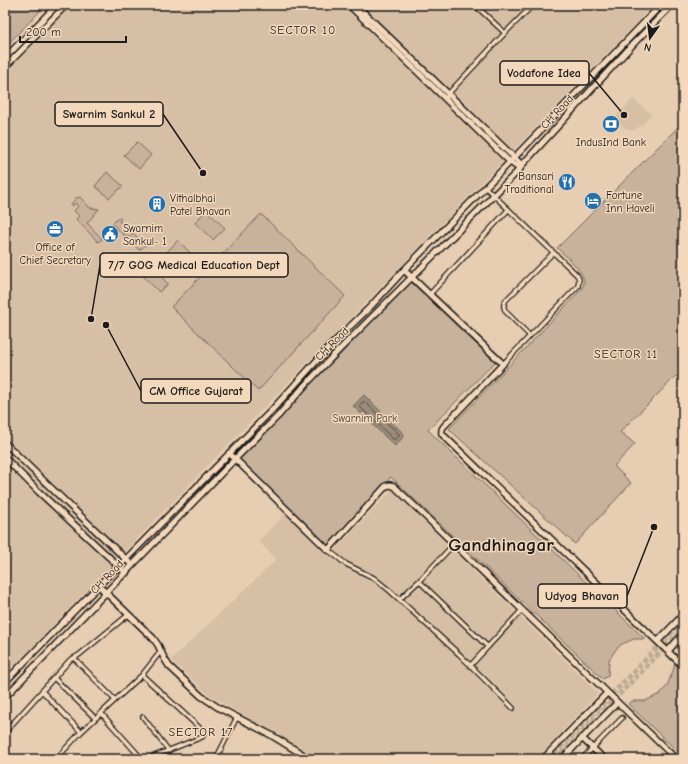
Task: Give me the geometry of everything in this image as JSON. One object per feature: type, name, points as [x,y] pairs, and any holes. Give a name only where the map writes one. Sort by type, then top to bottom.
[{"type":"street","points":[[5,67],[57,5]]},
{"type":"street","points":[[5,58],[66,5]]},
{"type":"street","points":[[349,5],[447,96]]},
{"type":"street","points":[[356,5],[512,160],[521,167]]},
{"type":"street","points":[[475,5],[505,34]]},
{"type":"street","points":[[447,96],[533,5]]},
{"type":"street","name":"CH Road","points":[[5,682],[118,565],[126,559],[272,410],[330,345],[371,306],[404,270],[661,5]]},
{"type":"street","name":"CH Road","points":[[5,697],[278,416],[310,380],[494,196],[636,41],[672,5]]},
{"type":"street","points":[[485,187],[577,275],[579,283],[578,286],[446,424],[441,431],[442,434],[683,666]]},
{"type":"street","points":[[430,294],[508,210]]},
{"type":"street","points":[[530,336],[506,312],[503,305],[506,300],[553,253]]},
{"type":"street","points":[[404,270],[503,364]]},
{"type":"street","points":[[5,443],[132,565]]},
{"type":"street","points":[[229,453],[332,554],[346,564],[374,578],[400,599],[513,708]]},
{"type":"street","points":[[5,458],[39,492],[126,573]]},
{"type":"street","points":[[328,550],[386,486],[394,486],[676,759]]},
{"type":"street","points":[[400,599],[420,581],[454,544]]},
{"type":"street","points":[[420,581],[488,647]]},
{"type":"street","points":[[99,586],[153,638],[169,666],[207,701],[271,735],[302,754],[307,759]]},
{"type":"street","points":[[470,666],[522,610]]},
{"type":"street","points":[[5,732],[70,660],[128,614]]},
{"type":"street","points":[[658,641],[683,615]]},
{"type":"street","points":[[668,651],[683,634]]},
{"type":"street","points":[[56,759],[95,718],[142,675],[161,651]]},
{"type":"street","points":[[74,658],[115,700]]},
{"type":"street","points":[[142,675],[203,731],[204,734],[202,737],[150,759]]},
{"type":"street","points":[[54,678],[95,718]]},
{"type":"street","points":[[42,691],[81,732]]},
{"type":"street","points":[[543,759],[607,693]]},
{"type":"street","points":[[562,759],[617,703]]},
{"type":"street","points":[[101,713],[142,759]]},
{"type":"street","points":[[143,717],[169,750]]},
{"type":"street","points":[[216,759],[237,717]]},
{"type":"street","points":[[582,759],[622,718]]},
{"type":"street","points":[[582,738],[604,759]]},
{"type":"street","points":[[5,756],[8,759]]},
{"type":"shaded area","name":"SECTOR 10","points":[[71,5],[654,5],[5,675],[5,74]]},
{"type":"shaded area","points":[[633,99],[651,114],[644,123],[635,130],[628,130],[620,124],[617,116]]},
{"type":"shaded area","points":[[392,490],[598,693],[537,759],[315,759],[305,751],[210,696],[171,660],[277,559],[258,541],[285,514],[332,553]]},
{"type":"green space","points":[[5,5],[45,6],[5,47]]},
{"type":"green space","points":[[683,122],[683,382],[676,376],[620,432],[635,444],[614,466],[631,483],[575,544],[449,429],[583,287],[584,281],[580,271],[557,248]]},
{"type":"green space","points":[[137,142],[151,155],[139,169],[124,155]]},
{"type":"green space","points":[[107,172],[123,186],[109,198],[95,186]]},
{"type":"green space","points":[[80,197],[90,208],[99,209],[87,223],[102,239],[98,242],[76,219],[79,216],[74,211],[78,206],[75,203],[73,206],[71,204],[76,198]]},
{"type":"green space","points":[[206,210],[225,228],[213,240],[195,223]]},
{"type":"green space","points":[[261,214],[345,296],[258,391],[171,307]]},
{"type":"green space","points":[[119,217],[121,218],[119,221],[126,227],[122,231],[128,237],[133,233],[144,244],[147,244],[139,250],[112,224]]},
{"type":"green space","points":[[178,240],[195,258],[183,270],[166,253]]},
{"type":"green space","points":[[156,262],[158,272],[168,284],[159,292],[143,276]]},
{"type":"green space","name":"Swarnim Park","points":[[410,281],[495,362],[428,430],[645,639],[634,639],[622,644],[616,649],[609,660],[608,676],[603,679],[391,477],[328,545],[240,459],[318,375],[338,357]]},
{"type":"green space","points":[[675,661],[683,669],[683,757],[628,704],[633,701],[645,701],[660,694],[667,686]]},
{"type":"water","points":[[364,395],[405,435],[395,446],[353,406]]},
{"type":"tunnel","points":[[549,759],[683,621]]},
{"type":"tunnel","points":[[556,759],[683,629]]},
{"type":"railway","points":[[5,63],[62,5]]},
{"type":"place","name":"Vodafone Idea","points":[[624,115]]},
{"type":"place","name":"IndusInd Bank","points":[[611,124]]},
{"type":"place","name":"Swarnim Sankul 2","points":[[203,173]]},
{"type":"place","name":"Bansari Traditional","points":[[567,182]]},
{"type":"place","name":"Fortune Inn Haveli","points":[[593,201]]},
{"type":"place","name":"Vithalbhai Patel Bhavan","points":[[157,204]]},
{"type":"place","name":"Office of Chief Secretary","points":[[55,229]]},
{"type":"place","name":"Swarnim Sankul- 1","points":[[110,234]]},
{"type":"place","name":"7/7 GOG Medical Education Dept","points":[[91,319]]},
{"type":"place","name":"CM Office Gujarat","points":[[106,325]]},
{"type":"place","name":"Udyog Bhavan","points":[[654,527]]},
{"type":"district","name":"SECTOR 10","points":[[303,30]]},
{"type":"district","name":"SECTOR 11","points":[[626,354]]},
{"type":"district","name":"Gandhinagar","points":[[501,545]]},
{"type":"district","name":"SECTOR 17","points":[[201,732]]}]
